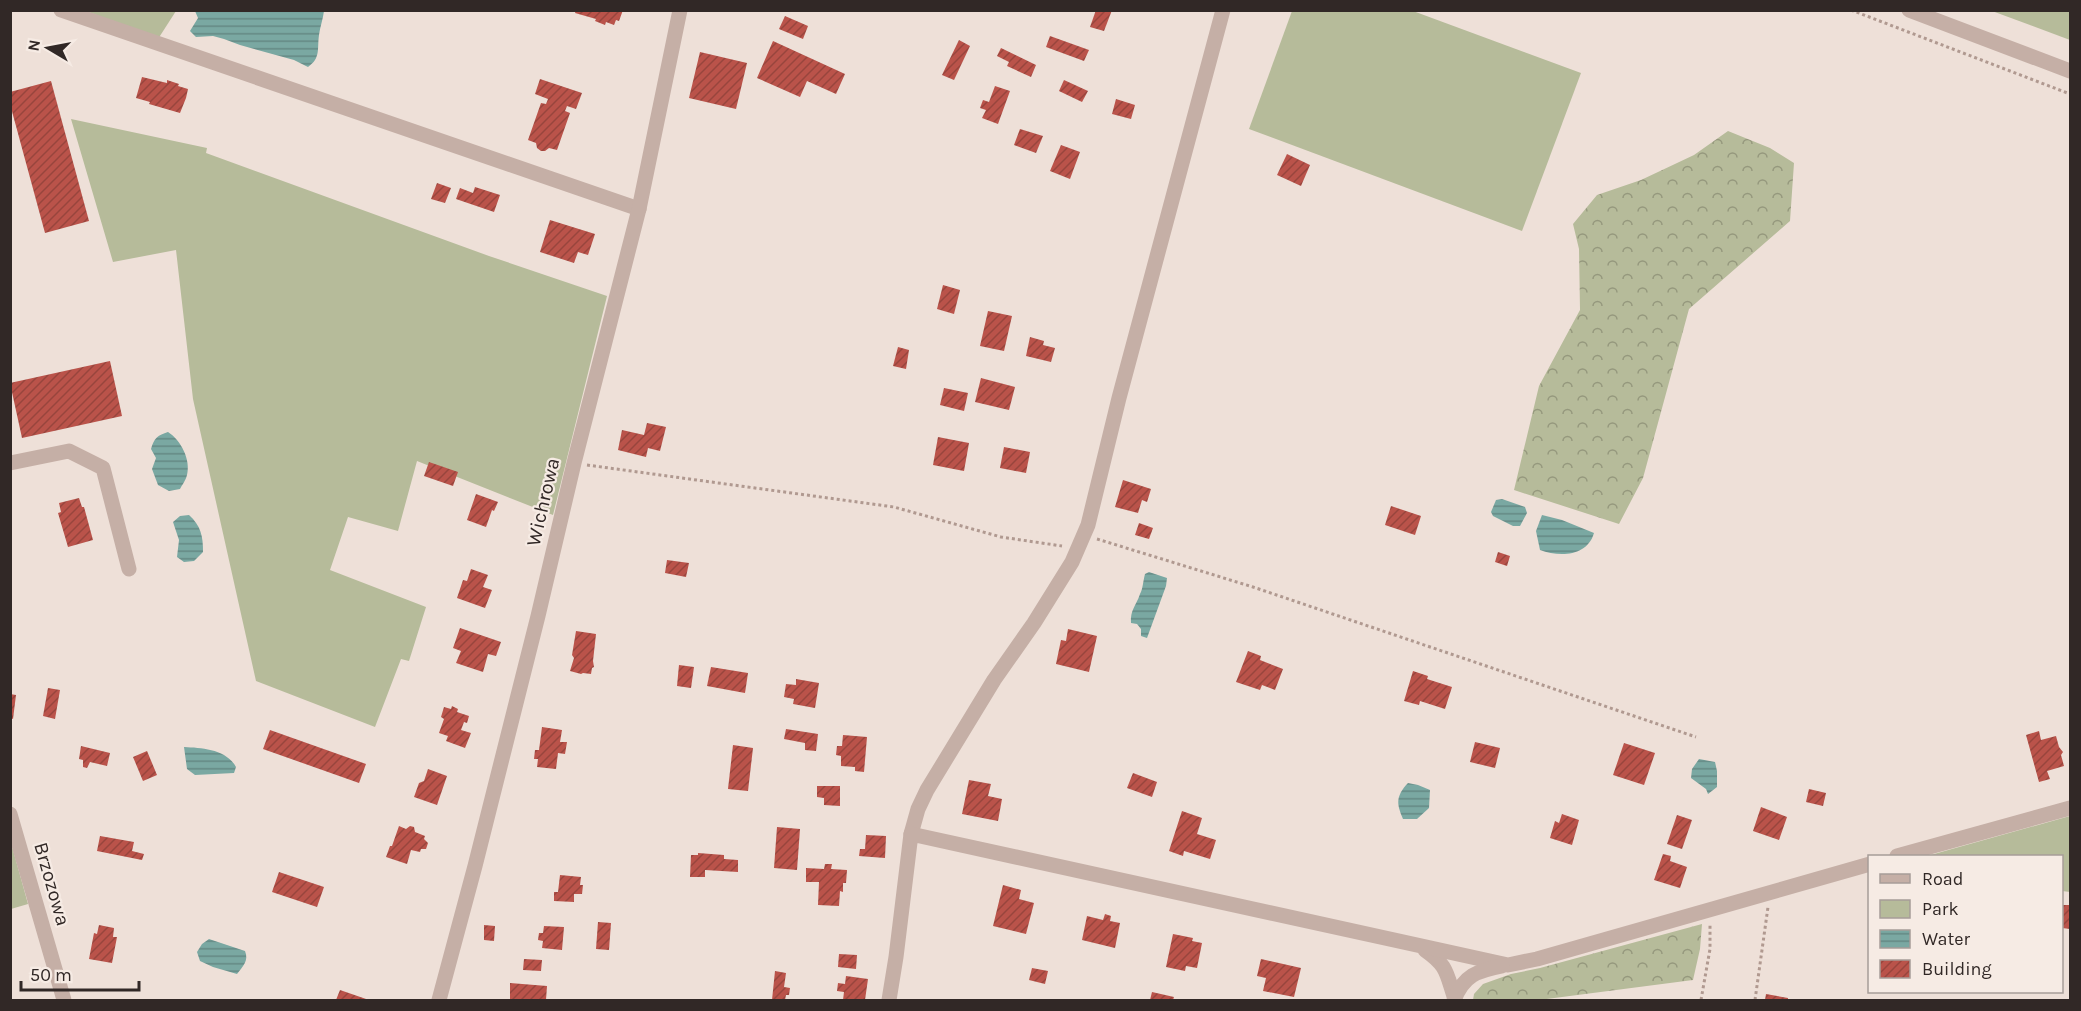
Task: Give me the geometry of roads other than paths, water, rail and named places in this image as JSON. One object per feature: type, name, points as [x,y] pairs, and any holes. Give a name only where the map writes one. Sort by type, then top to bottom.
[{"type":"street","points":[[61,10],[639,209]]},
{"type":"street","name":"Wichrowa","points":[[439,1000],[538,616],[573,463],[639,209],[680,10]]},
{"type":"street","points":[[889,1000],[911,834],[918,809],[954,744],[994,680],[1054,592],[1072,562],[1081,541],[1099,483],[1119,398],[1223,10]]},
{"type":"street","points":[[1909,10],[2070,71]]},
{"type":"street","points":[[10,463],[69,451],[102,468],[129,569]]},
{"type":"street","points":[[1901,855],[2070,808]]},
{"type":"street","name":"Brzozowa","points":[[10,814],[64,1000]]},
{"type":"street","points":[[911,834],[1508,965]]},
{"type":"street","points":[[1454,1000],[1461,986],[1477,971],[1537,960],[1868,864]]},
{"type":"street","points":[[1421,947],[1440,960],[1447,971],[1454,1000]]},
{"type":"water","points":[[195,11],[324,11],[317,57],[308,67],[294,60],[213,36],[196,37],[190,31],[198,18]]},
{"type":"water","points":[[168,432],[177,440],[188,463],[186,479],[180,489],[169,491],[158,485],[152,469],[156,458],[151,449],[157,437]]},
{"type":"water","points":[[1502,499],[1525,507],[1527,513],[1520,526],[1513,526],[1493,516],[1491,512],[1496,500]]},
{"type":"water","points":[[189,515],[200,532],[203,552],[194,561],[184,562],[177,557],[179,540],[173,522],[180,516]]},
{"type":"water","points":[[1542,515],[1562,520],[1594,533],[1585,547],[1579,551],[1555,554],[1540,550],[1536,531]]},
{"type":"water","points":[[1149,572],[1167,578],[1147,638],[1141,636],[1141,629],[1137,624],[1131,623],[1131,619],[1132,611],[1142,590],[1145,574]]},
{"type":"water","points":[[184,747],[206,749],[226,756],[236,767],[234,773],[195,775],[187,769]]},
{"type":"water","points":[[1699,759],[1715,762],[1717,787],[1708,794],[1706,789],[1691,778],[1692,769]]},
{"type":"water","points":[[1408,783],[1430,790],[1429,808],[1417,819],[1403,819],[1399,808],[1399,796]]},
{"type":"water","points":[[209,939],[245,951],[246,961],[237,974],[200,961],[197,952]]}]
